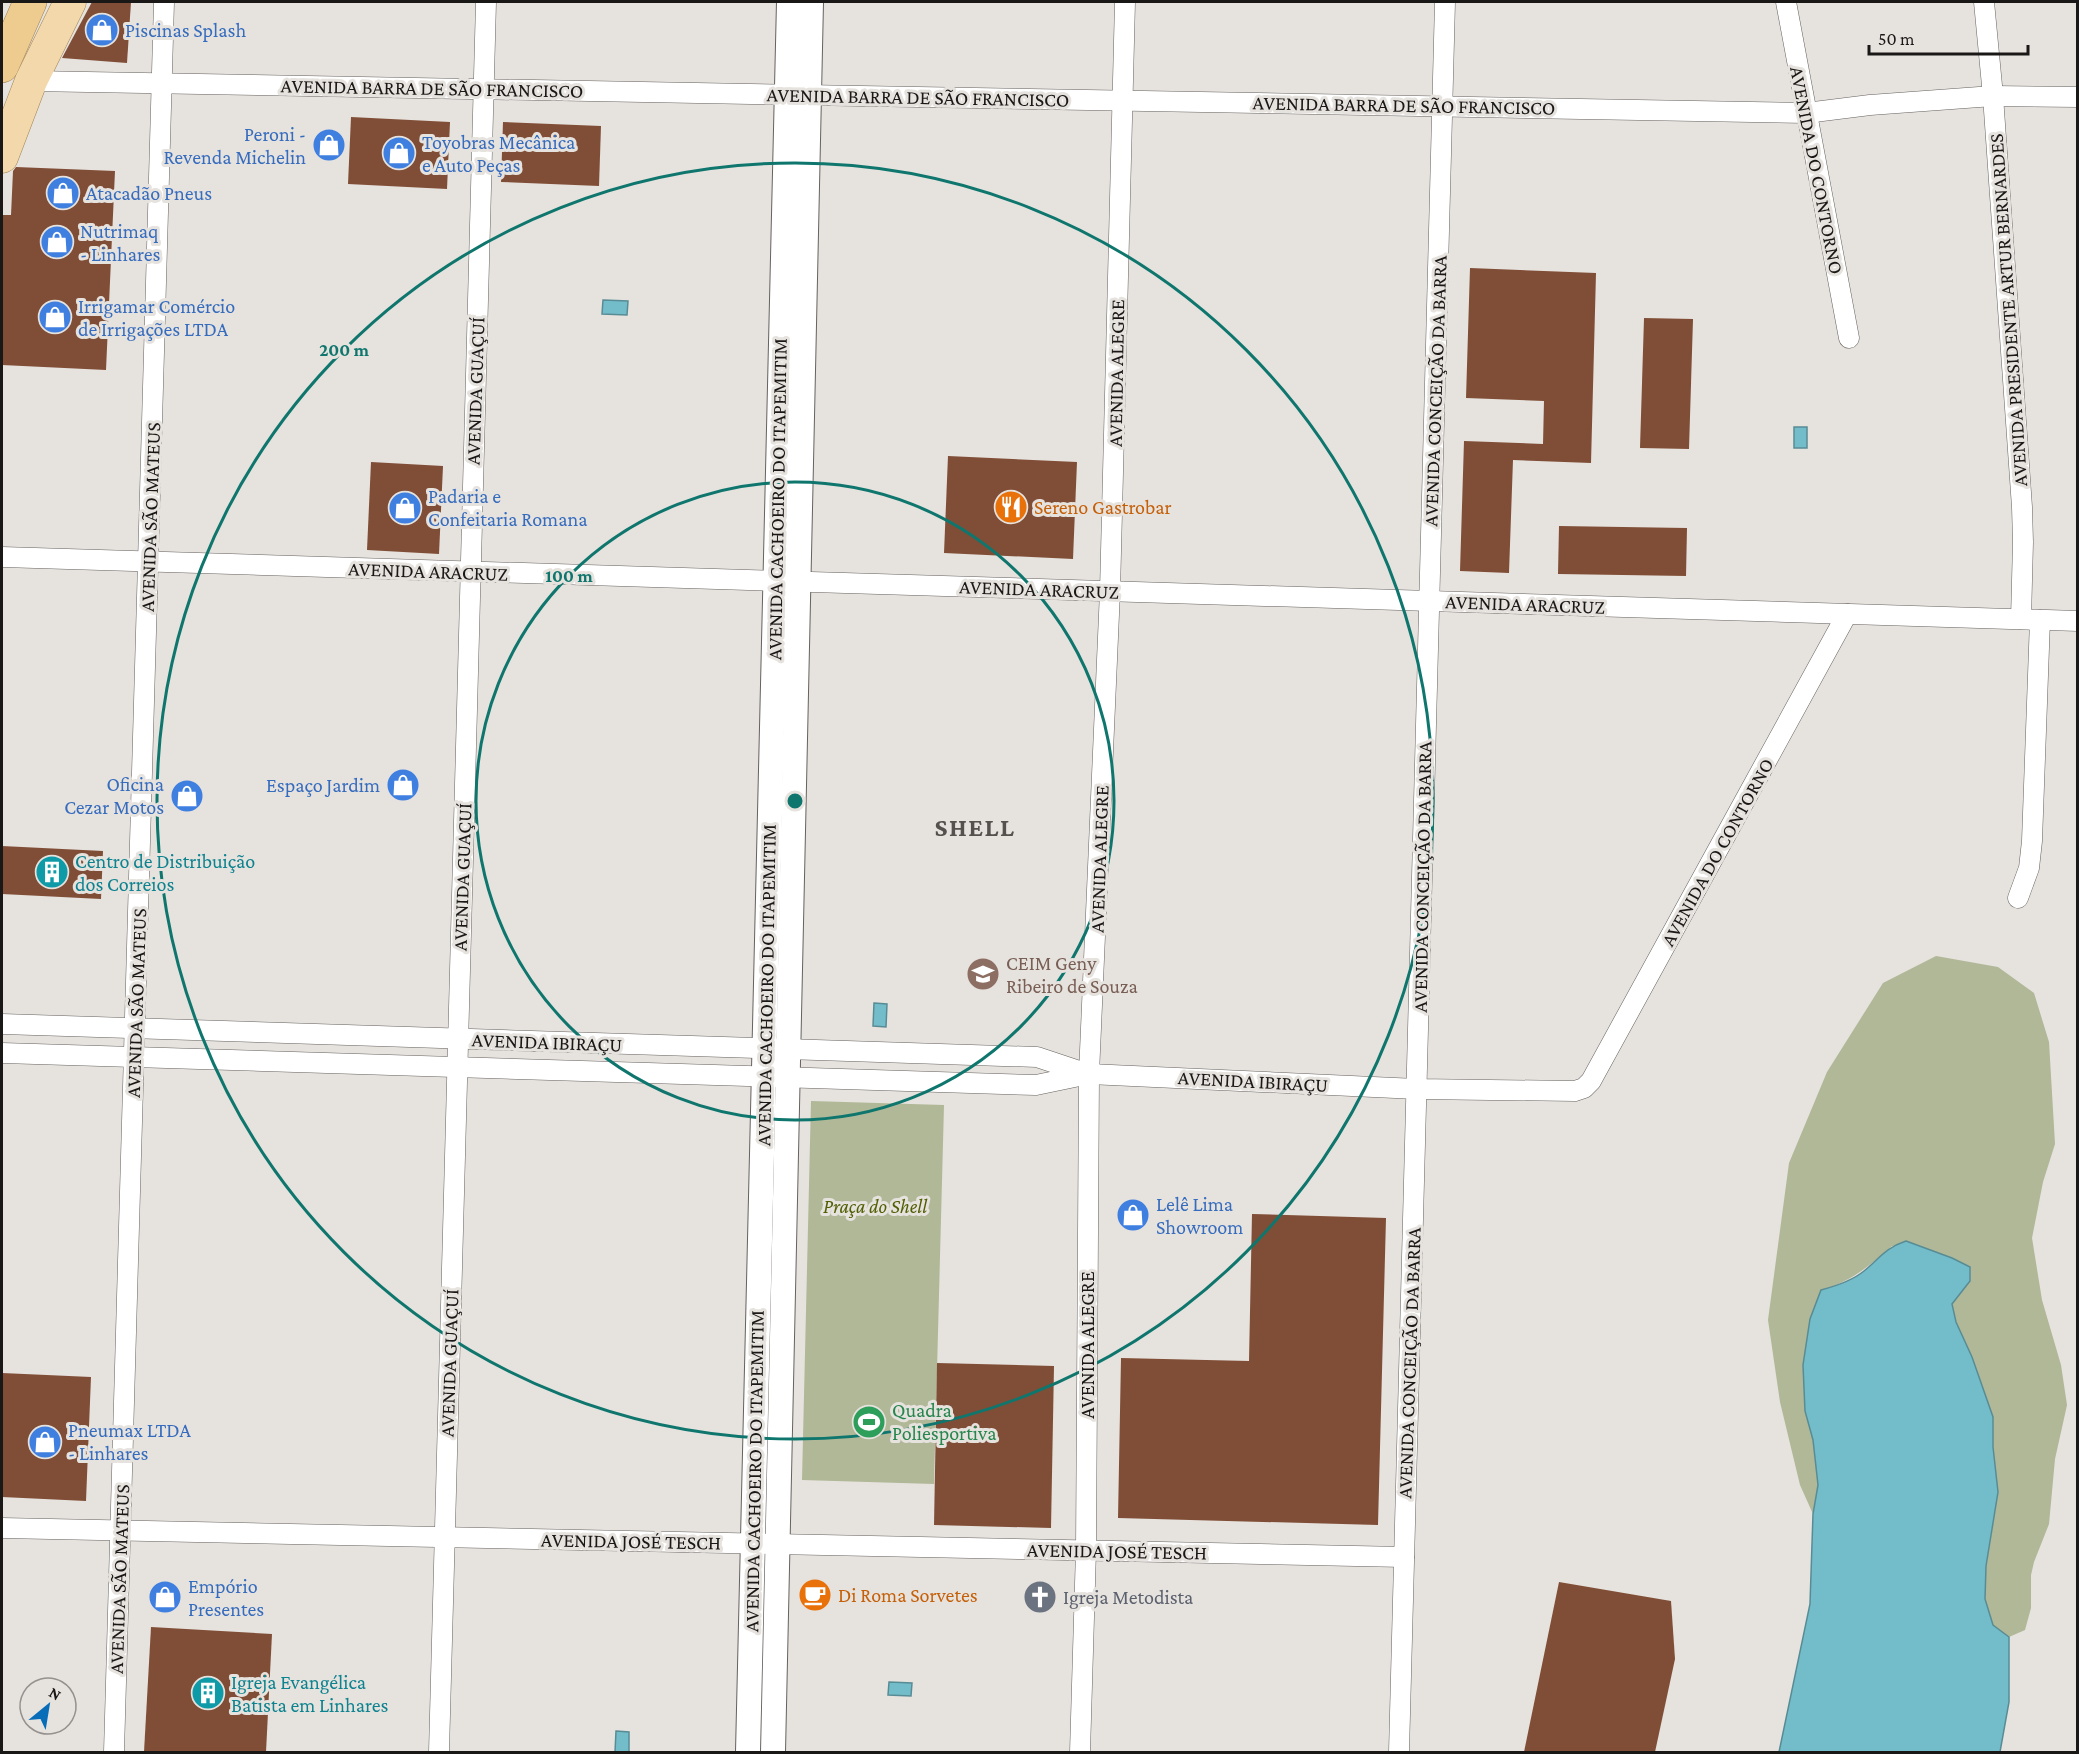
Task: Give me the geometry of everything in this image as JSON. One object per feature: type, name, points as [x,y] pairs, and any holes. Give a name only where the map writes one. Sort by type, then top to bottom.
[{"type":"highway","points":[[2,66],[30,2]]},
{"type":"main road","points":[[2,157],[31,81],[70,2]]},
{"type":"street","name":"AVENIDA SÃO MATEUS","points":[[114,1752],[164,2]]},
{"type":"street","name":"AVENIDA GUAÇUÍ","points":[[439,1752],[486,2]]},
{"type":"street","points":[[789,2],[798,94]]},
{"type":"street","points":[[773,1752],[788,1077],[787,582],[798,94],[811,2]]},
{"type":"street","name":"AVENIDA ALEGRE","points":[[1080,1752],[1086,1550],[1089,1074],[1110,591],[1125,2]]},
{"type":"street","name":"AVENIDA CONCEIÇÃO DA BARRA","points":[[1399,1752],[1445,2]]},
{"type":"street","name":"AVENIDA DO CONTORNO","points":[[1786,2],[1849,338]]},
{"type":"street","name":"AVENIDA PRESIDENTE ARTUR BERNARDES","points":[[1984,2],[1993,96],[2023,542],[2031,619],[2032,841],[2029,868],[2018,898]]},
{"type":"street","name":"AVENIDA BARRA DE SÃO FRANCISCO","points":[[31,81],[1806,113],[1870,105],[1993,96],[2078,97]]},
{"type":"street","name":"AVENIDA ARACRUZ","points":[[2,557],[2078,621]]},
{"type":"street","name":"AVENIDA CACHOEIRO DO ITAPEMITIM","points":[[748,1752],[764,1049],[787,582]]},
{"type":"street","name":"AVENIDA DO CONTORNO","points":[[1584,1088],[1592,1081],[1847,614]]},
{"type":"street","name":"AVENIDA IBIRAÇU","points":[[2,1024],[1037,1057],[1089,1074]]},
{"type":"street","name":"AVENIDA IBIRAÇU","points":[[2,1053],[1036,1085],[1089,1074],[1417,1089],[1575,1091],[1584,1088]]},
{"type":"street","name":"AVENIDA JOSÉ TESCH","points":[[2,1528],[1404,1557]]},
{"type":"green space","points":[[1936,956],[1998,967],[2034,993],[2049,1042],[2055,1144],[2043,1182],[2032,1238],[2042,1300],[2061,1365],[2067,1405],[2055,1459],[2049,1524],[2031,1575],[2031,1608],[2025,1630],[2009,1637],[1993,1625],[1985,1599],[1986,1566],[1992,1530],[1993,1417],[1972,1357],[1956,1322],[1952,1303],[1969,1281],[1952,1258],[1892,1246],[1859,1272],[1821,1290],[1805,1411],[1813,1440],[1818,1485],[1813,1514],[1800,1485],[1780,1402],[1768,1320],[1789,1163],[1827,1072],[1883,983]]},
{"type":"green space","name":"Praça do Shell","points":[[811,1101],[944,1105],[934,1484],[802,1480]]},
{"type":"water","points":[[603,300],[628,301],[627,315],[602,314]]},
{"type":"water","points":[[1794,427],[1807,427],[1807,448],[1794,448]]},
{"type":"water","points":[[874,1003],[887,1004],[886,1027],[873,1026]]},
{"type":"water","points":[[1906,1241],[1970,1267],[1970,1281],[1952,1304],[1956,1322],[1972,1357],[1993,1417],[1993,1447],[1998,1492],[1986,1566],[1985,1599],[1993,1625],[2009,1637],[2009,1702],[2000,1752],[1779,1752],[1810,1604],[1813,1514],[1818,1485],[1813,1440],[1805,1411],[1803,1365],[1810,1319],[1821,1290],[1854,1278],[1888,1250]]},
{"type":"water","points":[[889,1682],[912,1683],[911,1696],[888,1695]]},
{"type":"water","points":[[616,1731],[629,1732],[629,1752],[615,1752]]},
{"type":"building","name":"Piscinas Splash","points":[[92,2],[131,2],[127,63],[62,58]]},
{"type":"building","name":"Toyobras Mecânica e Auto Peças","points":[[351,117],[450,122],[447,189],[348,184]]},
{"type":"building","points":[[503,122],[601,126],[599,186],[501,182]]},
{"type":"building","points":[[16,167],[115,171],[106,370],[2,365],[2,215],[11,215],[13,171]]},
{"type":"building","points":[[1470,268],[1596,273],[1591,463],[1513,460],[1509,573],[1460,571],[1464,441],[1543,444],[1544,401],[1466,398]]},
{"type":"building","points":[[1644,318],[1693,319],[1689,449],[1640,448]]},
{"type":"building","name":"Sereno Gastrobar","points":[[948,456],[1077,462],[1073,559],[944,553]]},
{"type":"building","name":"Padaria e Confeitaria Romana","points":[[371,462],[443,466],[439,554],[367,550]]},
{"type":"building","points":[[1559,526],[1687,528],[1686,576],[1558,574]]},
{"type":"building","name":"Centro de Distribuição dos Correios","points":[[2,846],[103,851],[101,899],[2,894]]},
{"type":"building","points":[[1252,1214],[1386,1218],[1378,1525],[1118,1518],[1121,1358],[1249,1361]]},
{"type":"building","points":[[937,1363],[1054,1366],[1051,1528],[934,1525]]},
{"type":"building","name":"Pneumax LTDA - Linhares","points":[[2,1373],[91,1377],[86,1501],[2,1497]]},
{"type":"building","points":[[1559,1582],[1671,1601],[1675,1659],[1655,1752],[1524,1752]]},
{"type":"building","name":"Igreja Evangélica Batista em Linhares","points":[[151,1627],[272,1634],[266,1752],[144,1752]]},
{"type":"place","name":"Piscinas Splash","points":[[102,30]]},
{"type":"place","name":"Peroni - Revenda Michelin","points":[[329,145]]},
{"type":"place","name":"Toyobras Mecânica e Auto Peças","points":[[399,153]]},
{"type":"place","name":"Atacadão Pneus","points":[[63,193]]},
{"type":"place","name":"Nutrimaq - Linhares","points":[[57,242]]},
{"type":"place","name":"Irrigamar Comércio de Irrigações LTDA","points":[[55,317]]},
{"type":"place","name":"Sereno Gastrobar","points":[[1011,507]]},
{"type":"place","name":"Padaria e Confeitaria Romana","points":[[405,508]]},
{"type":"place","name":"Espaço Jardim","points":[[403,785]]},
{"type":"place","name":"Oficina Cezar Motos","points":[[187,796]]},
{"type":"place","name":"Centro de Distribuição dos Correios","points":[[52,872]]},
{"type":"place","name":"CEIM Geny Ribeiro de Souza","points":[[983,974]]},
{"type":"place","name":"Lelê Lima Showroom","points":[[1133,1215]]},
{"type":"place","name":"Quadra Poliesportiva","points":[[869,1422]]},
{"type":"place","name":"Pneumax LTDA - Linhares","points":[[45,1442]]},
{"type":"place","name":"Di Roma Sorvetes","points":[[815,1595]]},
{"type":"place","name":"Empório Presentes","points":[[165,1597]]},
{"type":"place","name":"Igreja Metodista","points":[[1040,1597]]},
{"type":"place","name":"Igreja Evangélica Batista em Linhares","points":[[208,1693]]},
{"type":"district","name":"SHELL","points":[[975,827]]}]
